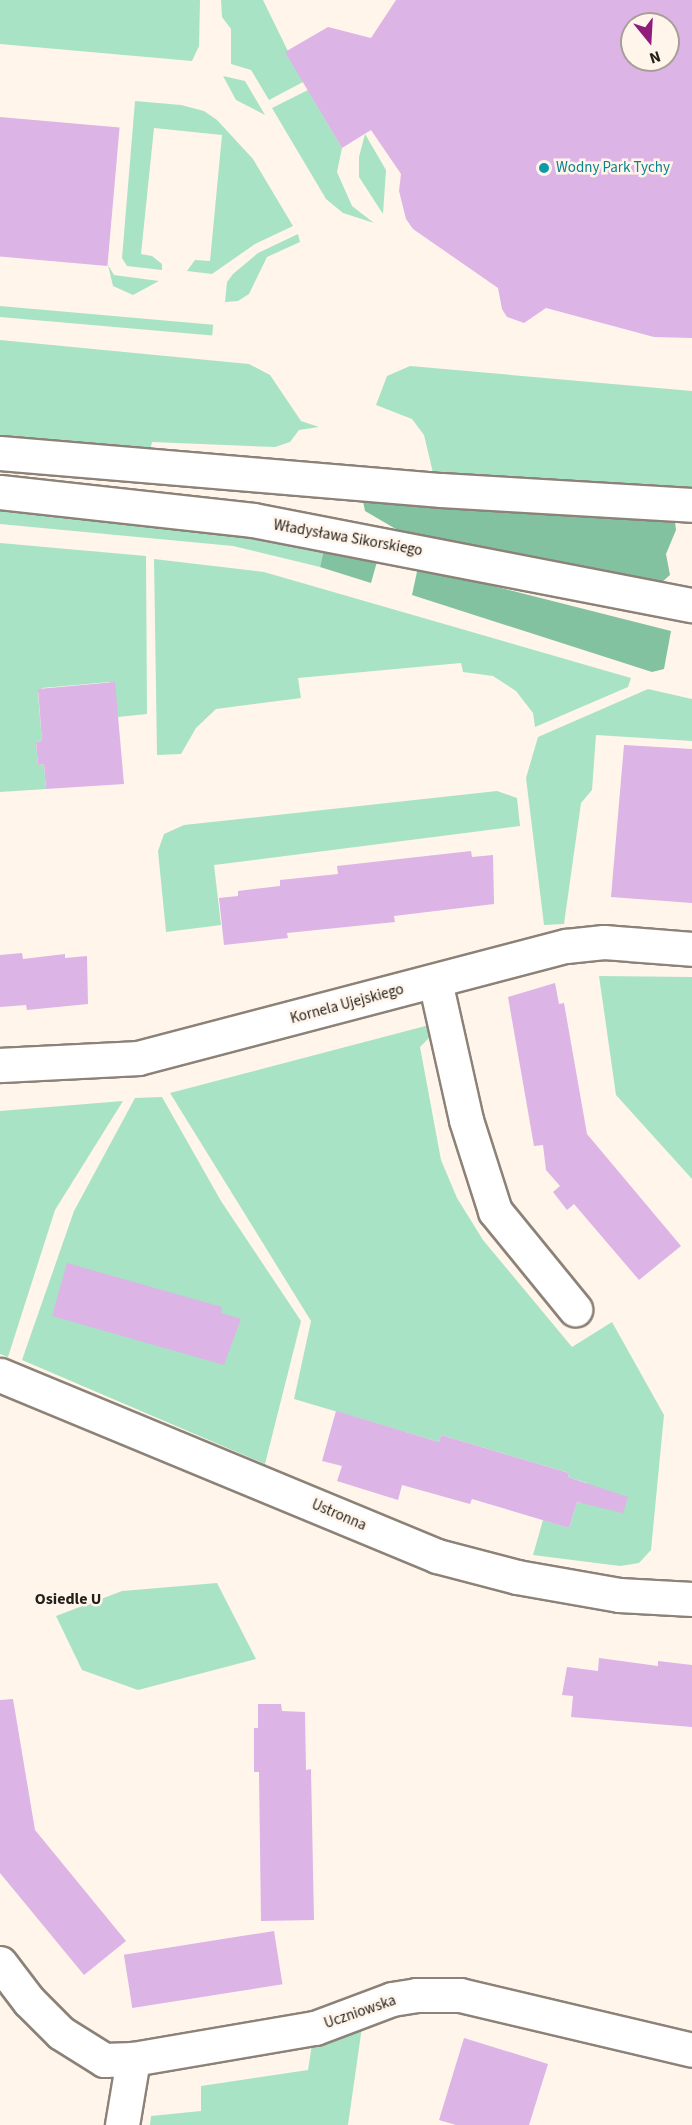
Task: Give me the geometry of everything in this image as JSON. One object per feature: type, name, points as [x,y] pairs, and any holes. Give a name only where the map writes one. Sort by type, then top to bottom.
[{"type":"street","points":[[0,453],[441,490],[692,505]]},
{"type":"street","name":"Władysława Sikorskiego","points":[[0,492],[253,520],[692,605]]},
{"type":"street","name":"Kornela Ujejskiego","points":[[0,1065],[138,1058],[566,946],[604,942],[692,949]]},
{"type":"street","points":[[435,981],[466,1120],[495,1211],[575,1309]]},
{"type":"street","name":"Ustronna","points":[[0,1375],[437,1556],[517,1577],[619,1595],[692,1599]]},
{"type":"street","name":"Uczniowska","points":[[0,1963],[29,2001],[61,2033],[104,2060],[133,2059],[315,2028],[392,1999],[416,1995],[460,1995],[692,2050]]},
{"type":"street","points":[[122,2125],[133,2059]]},
{"type":"green space","points":[[0,0],[200,0],[199,46],[192,61],[0,44]]},
{"type":"green space","points":[[221,0],[263,0],[303,82],[269,100],[251,70],[231,64],[231,29],[222,17]]},
{"type":"green space","points":[[223,76],[245,81],[265,115],[236,100]]},
{"type":"green space","points":[[308,90],[342,148],[337,172],[352,206],[374,223],[343,213],[326,199],[272,108]]},
{"type":"green space","points":[[135,101],[181,105],[204,111],[217,120],[253,159],[293,226],[255,244],[212,274],[187,271],[195,260],[210,261],[222,135],[154,128],[141,254],[152,256],[162,264],[162,270],[127,266],[122,258]]},
{"type":"green space","points":[[365,134],[386,170],[383,214],[359,177],[359,157]]},
{"type":"green space","points":[[298,234],[300,242],[267,257],[249,294],[238,301],[225,302],[227,282],[233,274],[258,253]]},
{"type":"green space","points":[[108,265],[114,275],[159,281],[133,295],[113,286]]},
{"type":"green space","points":[[0,306],[213,325],[212,336],[0,317]]},
{"type":"green space","points":[[0,340],[249,364],[270,375],[301,421],[319,427],[299,430],[290,442],[275,447],[152,442],[150,451],[0,437]]},
{"type":"green space","points":[[410,366],[692,391],[692,493],[433,473],[424,435],[412,419],[376,405],[387,376]]},
{"type":"green space","points":[[363,501],[674,514],[676,530],[666,554],[670,575],[662,582],[401,532],[365,511]]},
{"type":"green space","points":[[0,508],[236,533],[324,549],[320,567],[233,546],[0,524]]},
{"type":"green space","points":[[0,543],[146,556],[147,714],[118,717],[110,682],[42,688],[38,693],[42,741],[36,742],[38,765],[44,764],[46,789],[0,792]]},
{"type":"green space","points":[[324,549],[378,558],[371,583],[320,567]]},
{"type":"green space","points":[[154,559],[264,572],[631,678],[628,687],[535,727],[533,713],[516,691],[493,676],[463,672],[461,663],[298,678],[301,698],[216,709],[196,728],[181,754],[157,755]]},
{"type":"green space","points":[[418,567],[671,631],[664,669],[652,672],[412,595]]},
{"type":"green space","points":[[648,689],[692,699],[692,741],[596,735],[592,790],[581,803],[564,924],[544,925],[526,778],[538,737]]},
{"type":"green space","points":[[497,791],[517,798],[520,826],[214,865],[221,925],[166,932],[158,851],[164,834],[184,825]]},
{"type":"green space","points":[[599,976],[692,977],[692,1179],[616,1095]]},
{"type":"green space","points":[[433,1024],[436,1031],[420,1047],[441,1160],[457,1198],[483,1240],[572,1347],[612,1322],[664,1415],[651,1550],[639,1563],[620,1566],[533,1555],[543,1520],[569,1528],[577,1502],[581,1503],[587,1483],[568,1477],[569,1473],[441,1435],[439,1442],[294,1399],[311,1321],[170,1093]]},
{"type":"green space","points":[[162,1097],[221,1201],[301,1321],[265,1464],[22,1360],[74,1211],[135,1098]]},
{"type":"green space","points":[[123,1101],[55,1210],[8,1357],[0,1354],[0,1111]]},
{"type":"green space","points":[[217,1583],[256,1659],[138,1690],[82,1670],[56,1616],[122,1591]]},
{"type":"green space","points":[[362,2027],[348,2125],[150,2125],[151,2116],[201,2111],[201,2086],[308,2070],[312,2044]]},
{"type":"building","name":"Wodny Park Tychy","points":[[396,0],[692,0],[692,338],[654,337],[546,308],[524,323],[507,317],[502,309],[498,288],[413,229],[406,219],[399,191],[401,174],[371,130],[342,148],[285,52],[328,27],[371,38]]},
{"type":"building","points":[[0,117],[120,127],[107,266],[0,257]]},
{"type":"building","points":[[115,682],[124,784],[46,789],[44,764],[38,765],[36,742],[42,741],[38,689]]},
{"type":"building","points":[[624,745],[692,749],[692,903],[611,897]]},
{"type":"building","points":[[471,851],[472,857],[493,855],[494,904],[394,916],[395,922],[287,933],[288,938],[224,945],[219,898],[238,896],[238,891],[280,886],[280,880],[338,874],[337,866]]},
{"type":"building","points":[[22,953],[23,959],[65,954],[65,958],[87,956],[88,1004],[27,1010],[26,1005],[0,1007],[0,955]]},
{"type":"building","points":[[555,983],[559,1004],[564,1003],[587,1134],[681,1246],[639,1280],[574,1204],[567,1210],[553,1192],[560,1186],[546,1170],[543,1145],[534,1146],[508,997]]},
{"type":"building","points":[[67,1263],[222,1307],[221,1313],[241,1319],[224,1365],[52,1316]]},
{"type":"building","points":[[336,1411],[439,1442],[441,1435],[569,1473],[568,1477],[628,1497],[623,1513],[577,1502],[569,1528],[472,1499],[470,1504],[402,1485],[398,1500],[337,1481],[342,1466],[322,1461]]},
{"type":"building","points":[[599,1658],[658,1666],[658,1661],[692,1665],[692,1727],[571,1717],[573,1696],[562,1695],[567,1667],[598,1671]]},
{"type":"building","points":[[13,1699],[35,1830],[126,1941],[84,1975],[0,1873],[0,1700]]},
{"type":"building","points":[[258,1704],[281,1704],[282,1711],[305,1712],[306,1770],[311,1769],[314,1920],[261,1921],[259,1772],[254,1772],[254,1728],[258,1728]]},
{"type":"building","points":[[274,1931],[282,1984],[132,2008],[124,1955]]},
{"type":"building","points":[[464,2038],[548,2064],[529,2125],[456,2125],[439,2120]]},
{"type":"place","name":"Wodny Park Tychy","points":[[544,168]]},
{"type":"district","name":"Osiedle U","points":[[68,1599]]}]
